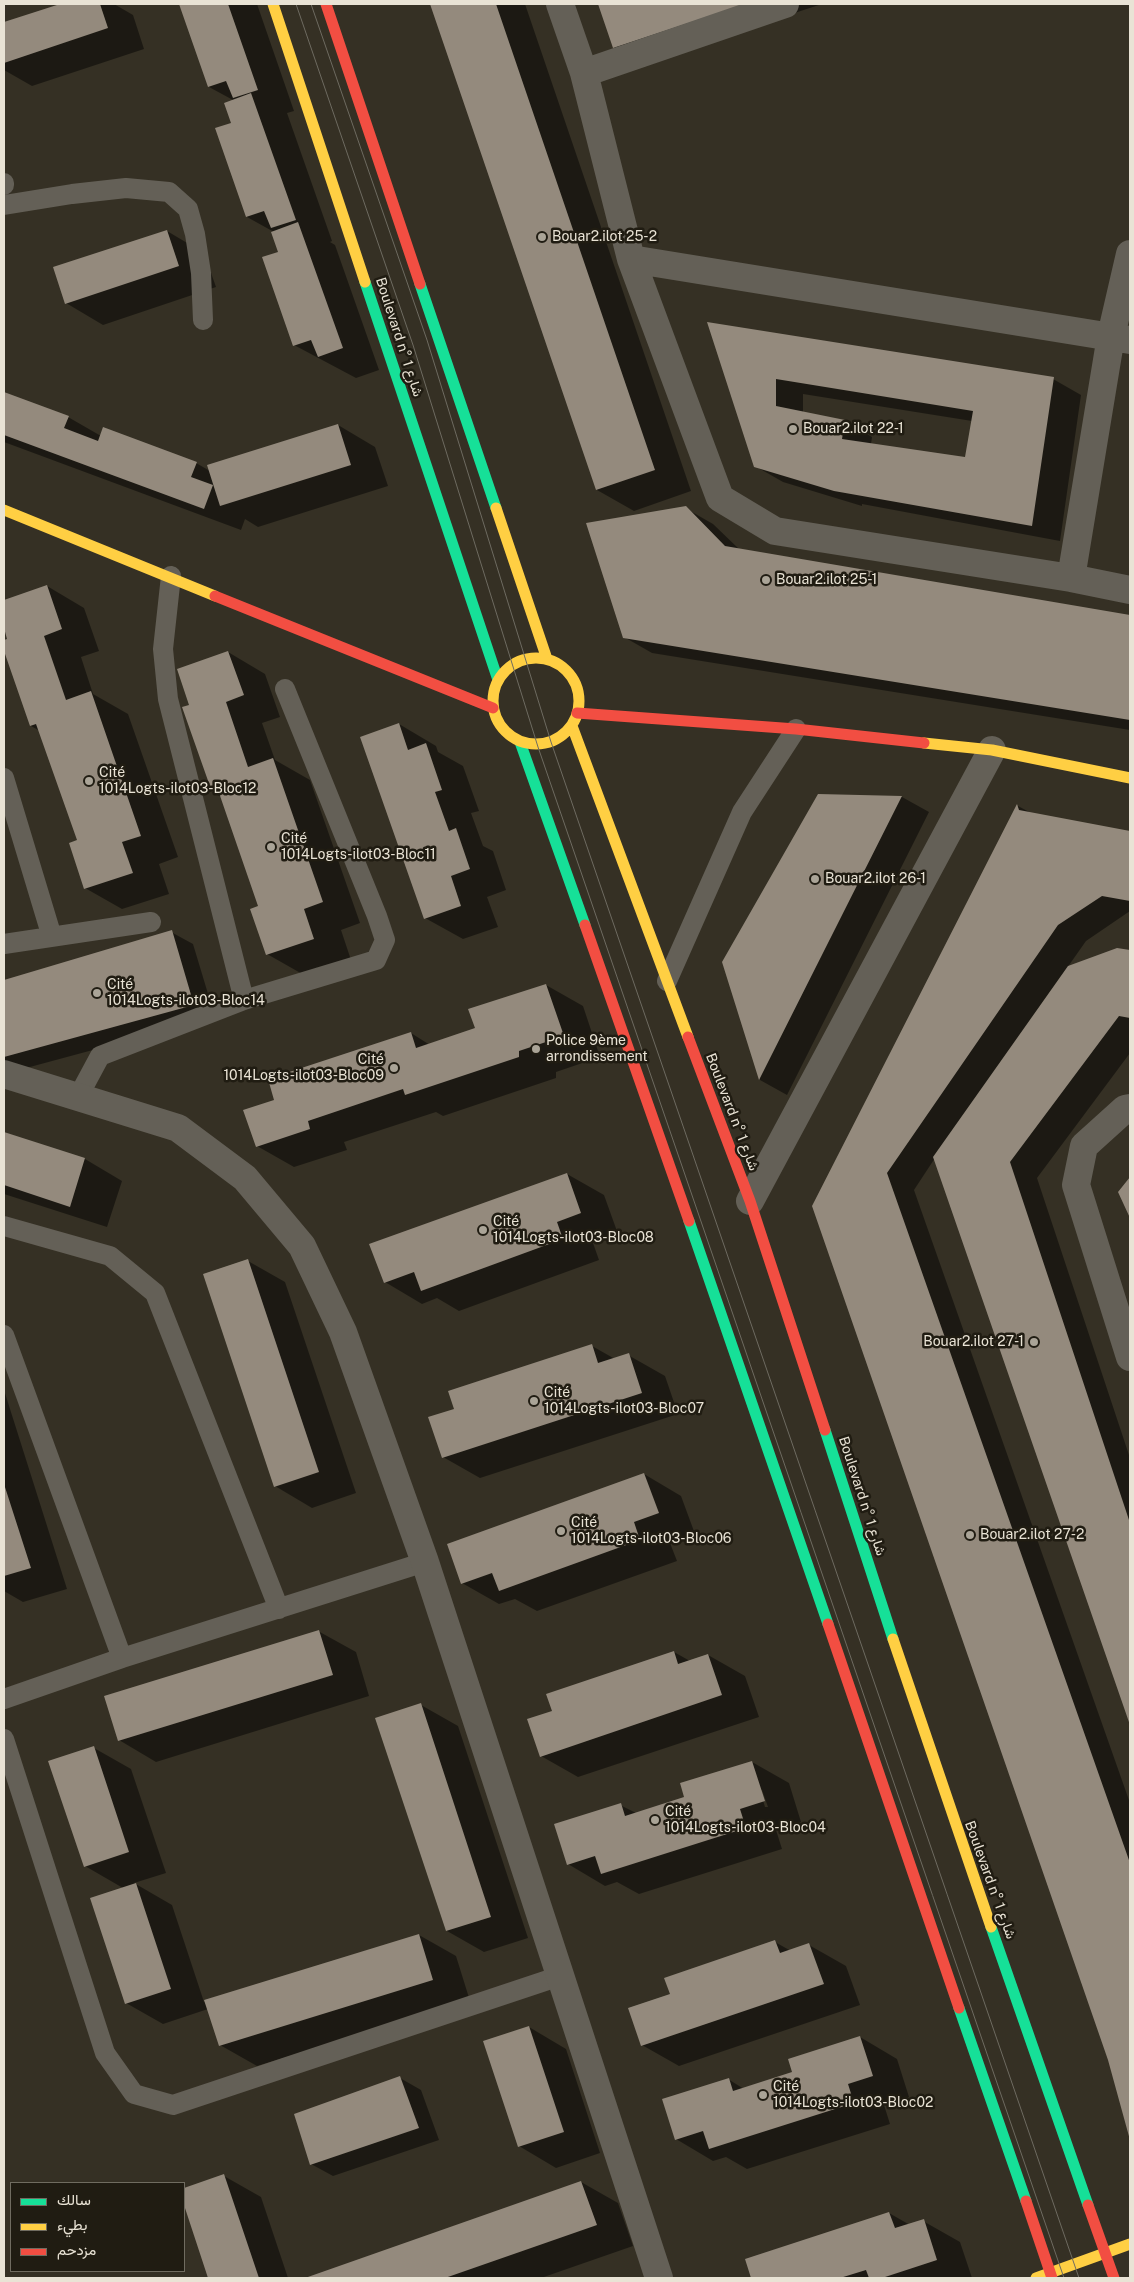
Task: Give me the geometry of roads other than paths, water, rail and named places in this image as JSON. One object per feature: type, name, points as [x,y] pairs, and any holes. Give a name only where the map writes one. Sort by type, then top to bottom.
[{"type":"main road","name":"Boulevard n° شارع 1","points":[[272,4],[498,680]]},
{"type":"main road","points":[[326,4],[547,659]]},
{"type":"main road","points":[[4,510],[171,576],[493,708]]},
{"type":"main road","points":[[533,658],[547,659],[560,665],[570,674],[577,687],[577,713],[572,726],[562,736],[551,742],[535,745],[520,742],[507,734],[498,723],[493,708],[493,694],[498,680],[508,668],[533,658]]},
{"type":"main road","points":[[577,713],[796,729],[992,750],[1130,778]]},
{"type":"main road","name":"Boulevard n° شارع 1","points":[[572,726],[750,1201],[948,1806],[1114,2278]]},
{"type":"main road","points":[[520,742],[722,1314],[1051,2276]]},
{"type":"main road","points":[[1036,2278],[1051,2276],[1130,2244]]},
{"type":"street","points":[[560,4],[584,73],[631,259],[720,498],[775,531],[1071,578],[1130,590]]},
{"type":"street","points":[[584,73],[785,4]]},
{"type":"street","points":[[1071,578],[1120,338],[1130,254]]},
{"type":"street","points":[[631,259],[1120,338]]},
{"type":"street","points":[[750,1201],[992,750]]},
{"type":"street","points":[[4,1074],[178,1128],[246,1178],[302,1246],[343,1332],[425,1562],[659,2278]]},
{"type":"street","points":[[1130,1108],[1125,1109],[1084,1146],[1076,1185],[1130,1356]]},
{"type":"lane","points":[[4,205],[72,194],[126,188],[169,192],[188,209],[195,234],[201,273],[203,320]]},
{"type":"lane","points":[[171,576],[163,649],[168,699],[244,1000]]},
{"type":"lane","points":[[78,1097],[100,1056],[244,1000],[376,960],[385,940],[374,906],[285,688]]},
{"type":"lane","points":[[668,982],[742,812],[796,729]]},
{"type":"lane","points":[[4,778],[52,937]]},
{"type":"lane","points":[[4,944],[151,922]]},
{"type":"lane","points":[[4,1226],[110,1256],[155,1293],[279,1608]]},
{"type":"lane","points":[[4,1335],[122,1658]]},
{"type":"lane","points":[[4,1699],[122,1658],[425,1562]]},
{"type":"lane","points":[[4,1739],[105,2053],[134,2094],[173,2105],[560,1976]]},
{"type":"tram line","points":[[296,4],[413,345],[538,747],[1064,2278]]},
{"type":"tram line","points":[[311,4],[427,340],[551,742],[1079,2278]]},
{"type":"place","name":"Bouar2.ilot 25-2","points":[[542,237]]},
{"type":"place","name":"Bouar2.ilot 22-1","points":[[793,429]]},
{"type":"place","name":"Bouar2.ilot 25-1","points":[[766,580]]},
{"type":"place","name":"Cité 1014Logts-ilot03-Bloc12","points":[[89,781]]},
{"type":"place","name":"Cité 1014Logts-ilot03-Bloc11","points":[[271,847]]},
{"type":"place","name":"Bouar2.ilot 26-1","points":[[815,879]]},
{"type":"place","name":"Cité 1014Logts-ilot03-Bloc14","points":[[97,993]]},
{"type":"place","name":"Police 9ème arrondissement","points":[[536,1049]]},
{"type":"place","name":"Cité 1014Logts-ilot03-Bloc09","points":[[394,1068]]},
{"type":"place","name":"Cité 1014Logts-ilot03-Bloc08","points":[[483,1230]]},
{"type":"place","name":"Bouar2.ilot 27-1","points":[[1034,1342]]},
{"type":"place","name":"Cité 1014Logts-ilot03-Bloc07","points":[[534,1401]]},
{"type":"place","name":"Cité 1014Logts-ilot03-Bloc06","points":[[561,1531]]},
{"type":"place","name":"Bouar2.ilot 27-2","points":[[970,1535]]},
{"type":"place","name":"Cité 1014Logts-ilot03-Bloc04","points":[[655,1820]]},
{"type":"place","name":"Cité 1014Logts-ilot03-Bloc02","points":[[763,2095]]}]
